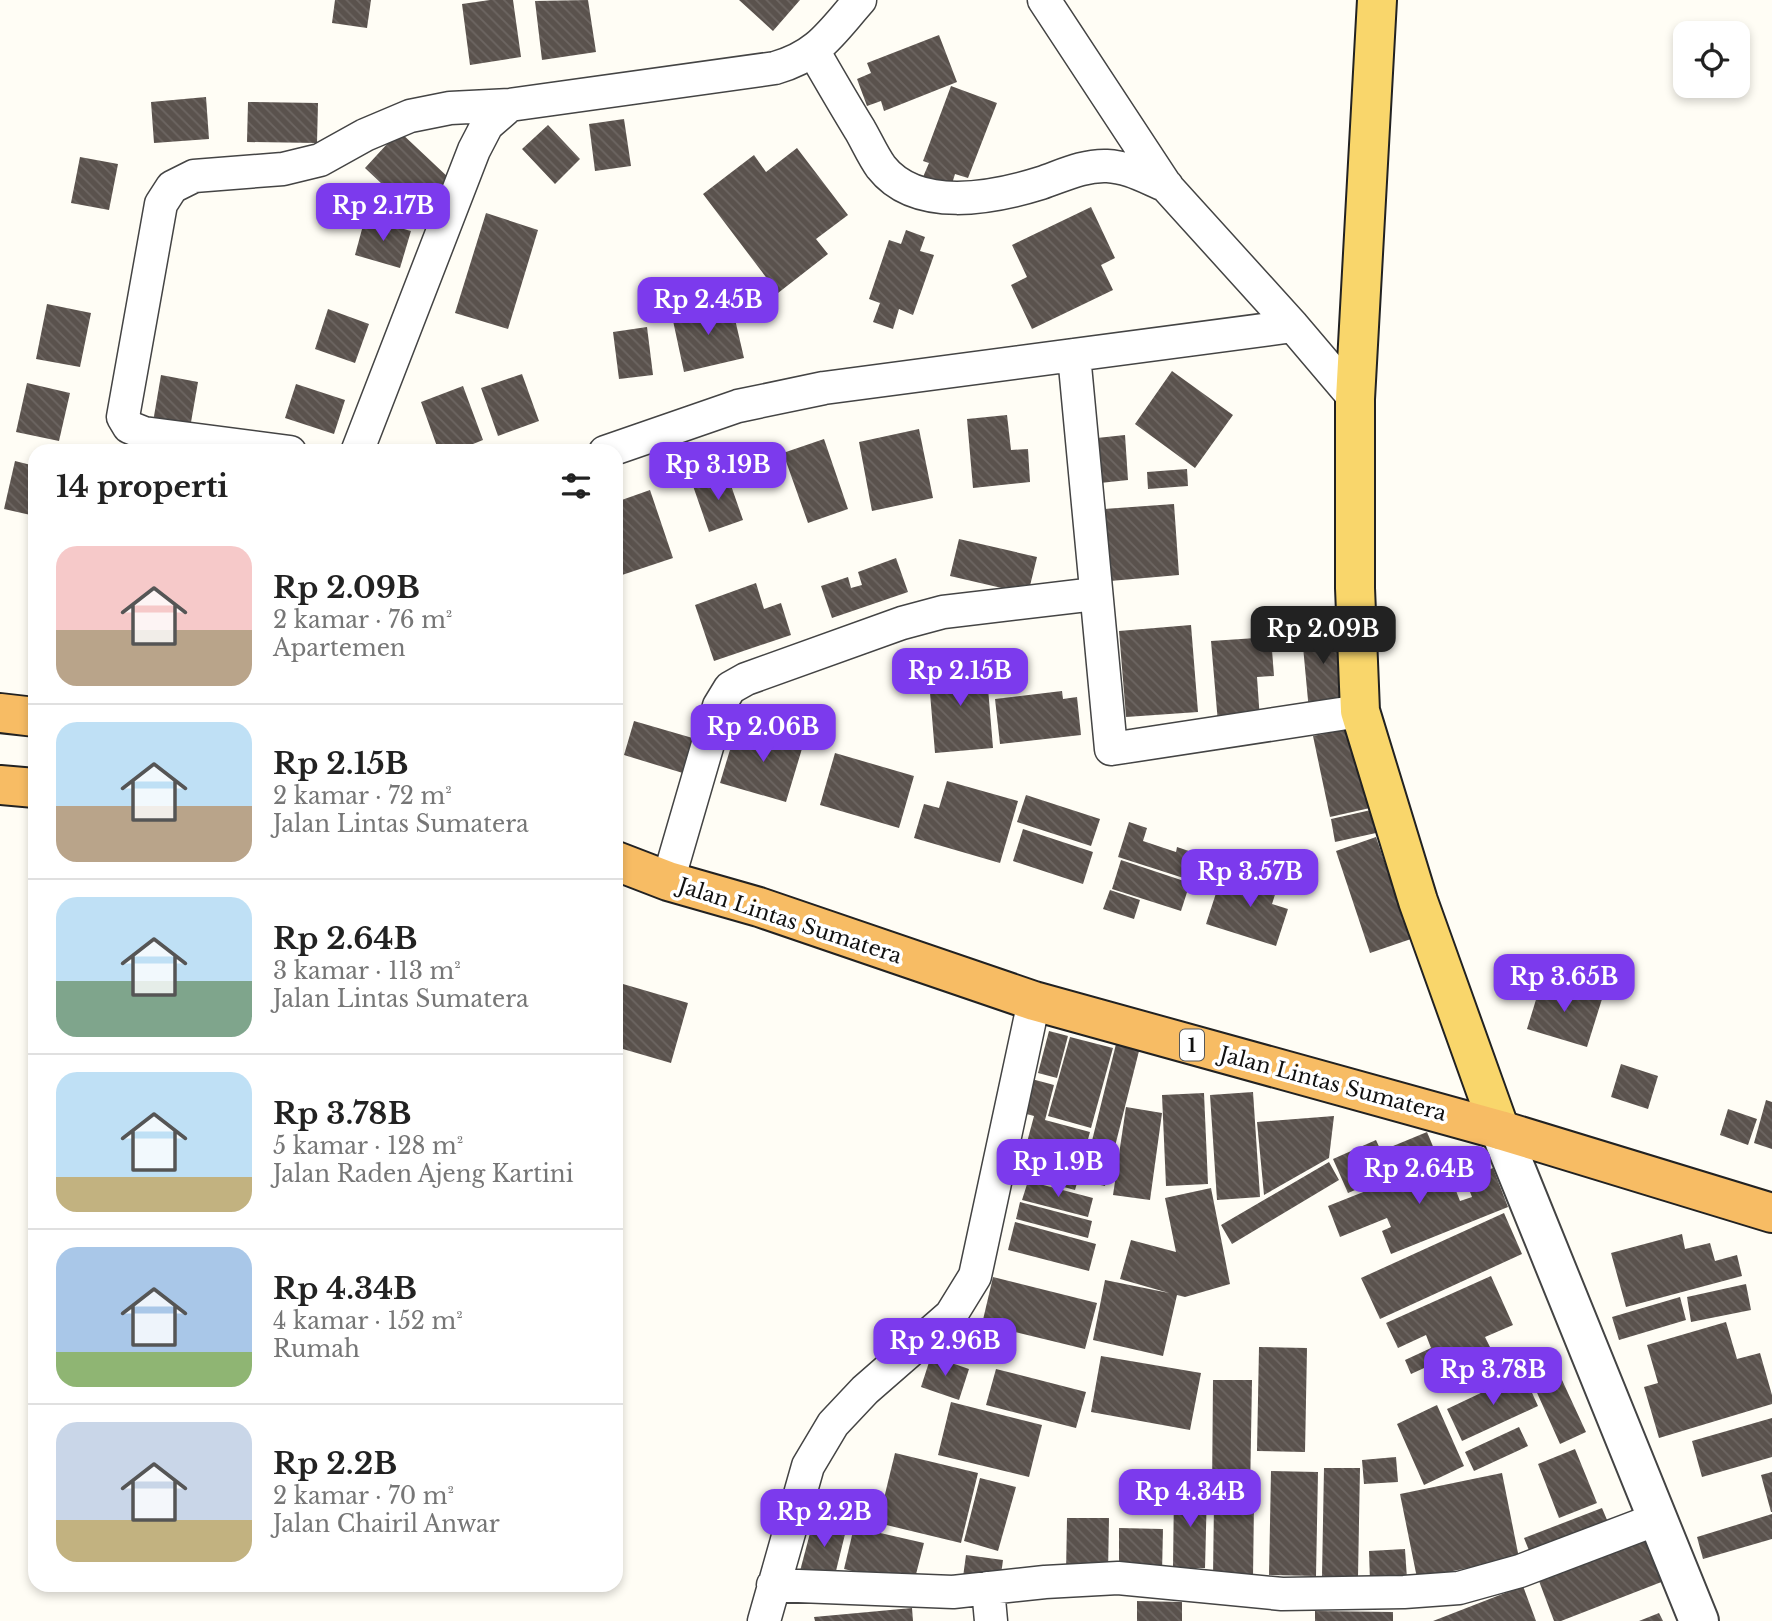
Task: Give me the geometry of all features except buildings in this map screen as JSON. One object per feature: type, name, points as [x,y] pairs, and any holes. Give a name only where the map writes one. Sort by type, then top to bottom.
[{"type":"highway","points":[[0,713],[28,716]]},
{"type":"highway","points":[[0,785],[28,787]]},
{"type":"highway","name":"Jalan Lintas Sumatera","points":[[623,864],[668,881],[759,907],[1034,1001],[1500,1130],[1772,1213]]},
{"type":"main road","points":[[1377,0],[1355,399],[1355,589],[1360,711],[1418,901],[1500,1130]]},
{"type":"street","points":[[229,444],[144,433],[129,427],[123,418],[161,204],[172,187],[194,176],[284,169],[320,160],[365,135],[410,116],[450,108],[510,105],[775,68],[814,52],[860,0]]},
{"type":"street","points":[[1044,0],[1167,187],[1355,399]]},
{"type":"street","points":[[814,52],[882,168],[902,185],[929,196],[956,198],[1004,193],[1079,169],[1105,166],[1129,170],[1167,187]]},
{"type":"street","points":[[360,444],[474,150],[486,125],[510,105]]},
{"type":"street","points":[[623,446],[738,406],[824,387],[1293,326]]},
{"type":"street","points":[[1074,355],[1111,749],[1360,711]]},
{"type":"street","points":[[668,881],[719,706],[730,688],[746,679],[902,623],[943,612],[1095,593]]},
{"type":"street","points":[[764,1621],[808,1466],[833,1424],[865,1390],[951,1315],[975,1276],[1034,1001]]},
{"type":"street","points":[[1500,1130],[1699,1621]]},
{"type":"street","points":[[773,1585],[953,1592],[1045,1582],[1118,1578],[1282,1607],[1459,1588],[1520,1571],[1657,1519]]},
{"type":"street","points":[[988,1588],[991,1621]]}]
